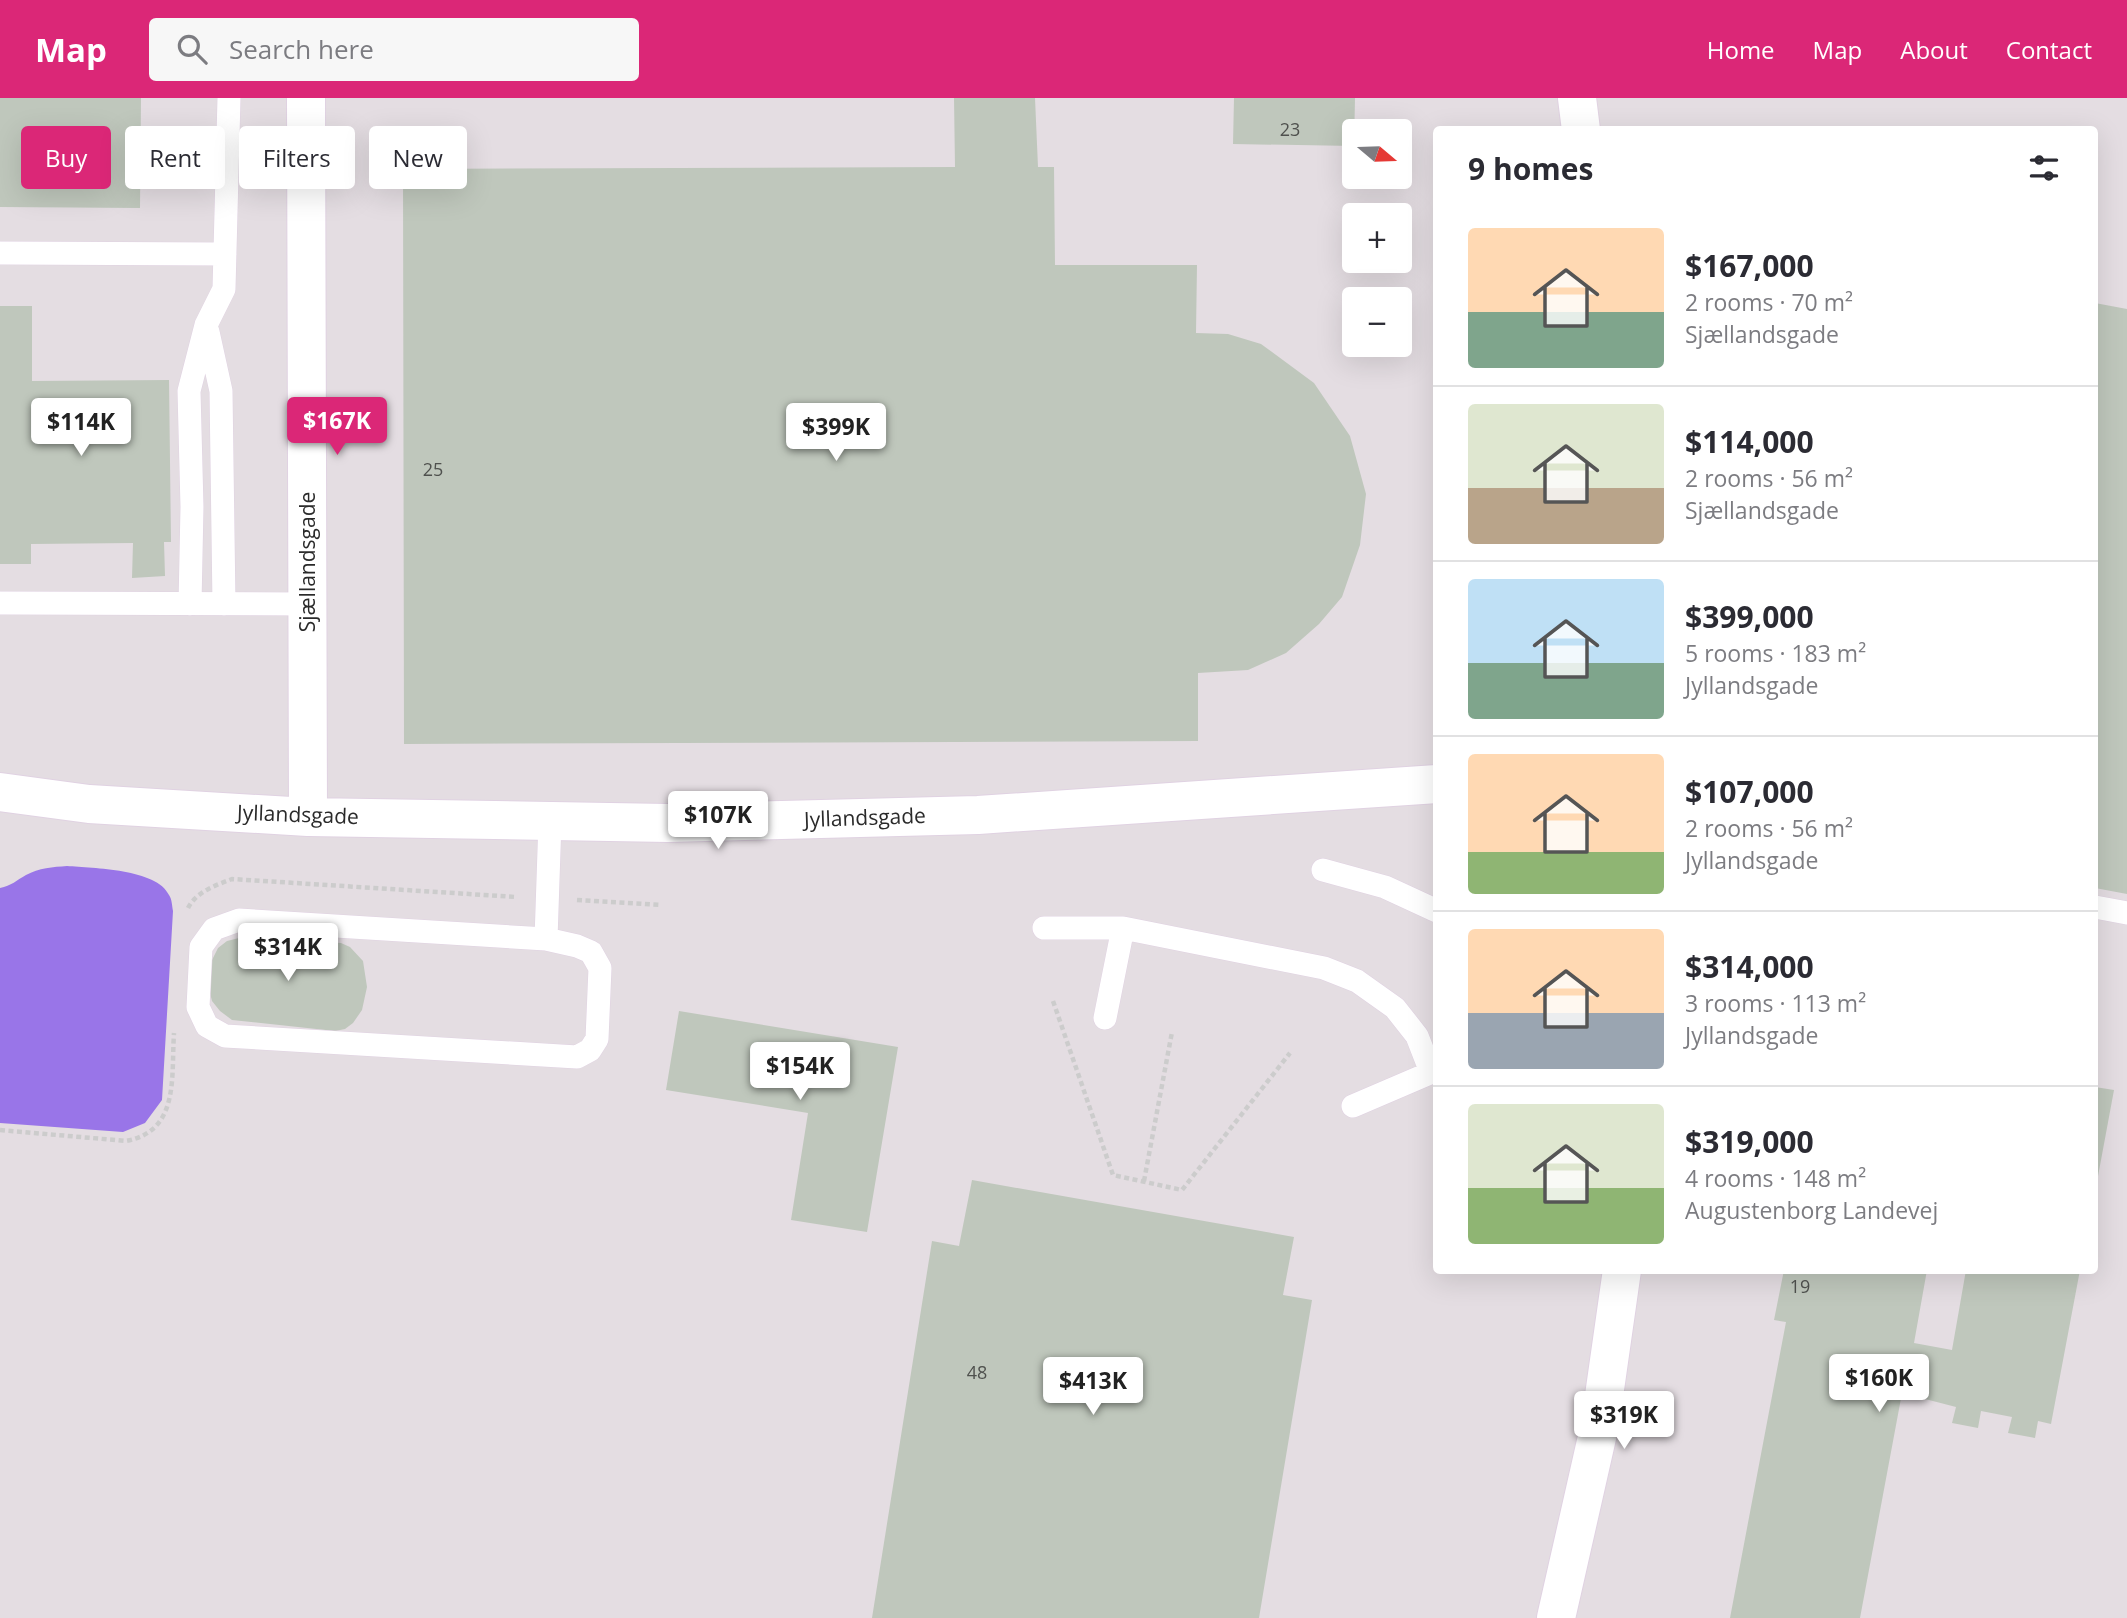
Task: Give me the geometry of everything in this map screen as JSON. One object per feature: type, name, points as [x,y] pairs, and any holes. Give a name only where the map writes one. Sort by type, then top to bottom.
[{"type":"street","name":"Sjællandsgade","points":[[306,98],[308,817]]},
{"type":"street","points":[[1577,98],[1580,126]]},
{"type":"street","name":"Jyllandsgade","points":[[0,792],[89,803],[308,817],[668,823],[978,815],[1433,785]]},
{"type":"street","points":[[1556,1618],[1600,1424],[1621,1274]]},
{"type":"lane","points":[[190,604],[192,508],[189,391],[206,325],[224,289],[229,98]]},
{"type":"lane","points":[[0,253],[225,254]]},
{"type":"lane","points":[[206,325],[221,390],[224,604]]},
{"type":"lane","points":[[0,603],[308,604]]},
{"type":"lane","points":[[546,939],[550,821]]},
{"type":"lane","points":[[1323,870],[1385,887],[1433,909]]},
{"type":"lane","points":[[2098,908],[2127,913]]},
{"type":"lane","points":[[239,920],[546,939],[591,952],[600,968],[597,1039],[590,1050],[577,1057],[225,1036],[207,1026],[198,1007],[201,947],[214,929],[239,920]]},
{"type":"lane","points":[[1044,928],[1123,928],[1324,968],[1357,981],[1395,1008],[1417,1036],[1433,1069]]},
{"type":"lane","points":[[1105,1018],[1123,928]]},
{"type":"lane","points":[[1353,1105],[1433,1071]]},
{"type":"path","points":[[186,914],[191,903],[200,895],[232,879],[661,905]]},
{"type":"path","points":[[1053,1001],[1113,1175],[1182,1190],[1290,1053]]},
{"type":"path","points":[[0,1130],[126,1141],[140,1139],[161,1122],[167,1110],[174,1031]]},
{"type":"path","points":[[1144,1181],[1172,1032]]},
{"type":"shaded area","points":[[0,98],[2127,98],[2127,1618],[0,1618]]},
{"type":"shaded area","points":[[67,866],[108,869],[138,875],[162,886],[171,901],[173,911],[162,1100],[145,1123],[123,1132],[0,1123],[0,888],[36,871]]},
{"type":"building","points":[[0,98],[141,98],[141,126],[125,126],[125,189],[140,189],[140,208],[0,207]]},
{"type":"building","points":[[954,98],[1035,98],[1038,167],[1054,167],[1055,265],[1197,265],[1196,333],[1228,334],[1261,344],[1314,383],[1350,436],[1366,494],[1360,545],[1342,597],[1319,624],[1286,653],[1248,670],[1198,673],[1198,741],[404,744],[403,189],[467,189],[467,169],[955,167]]},
{"type":"building","points":[[1234,98],[1355,98],[1355,119],[1342,119],[1342,146],[1233,144]]},
{"type":"building","points":[[2098,304],[2127,309],[2127,894],[2098,889]]},
{"type":"building","points":[[0,306],[32,306],[32,381],[169,380],[171,542],[164,542],[165,576],[132,578],[133,543],[31,544],[31,564],[0,564]]},
{"type":"building","points":[[243,937],[341,943],[350,947],[363,961],[367,987],[362,1010],[353,1023],[345,1029],[335,1031],[232,1020],[220,1011],[212,1001],[209,989],[212,960],[218,948],[227,941]]},
{"type":"building","points":[[679,1011],[898,1047],[867,1232],[791,1220],[808,1113],[666,1090]]},
{"type":"building","points":[[2098,1087],[2114,1090],[2098,1176]]},
{"type":"building","points":[[972,1180],[1294,1237],[1283,1295],[1312,1300],[1259,1618],[872,1618],[932,1241],[959,1246]]},
{"type":"building","points":[[1783,1274],[1926,1274],[1914,1343],[1952,1350],[1965,1274],[2079,1274],[2051,1424],[2038,1421],[2035,1438],[2008,1433],[2012,1417],[1981,1411],[1978,1428],[1952,1423],[1956,1407],[1902,1393],[1860,1618],[1730,1618],[1786,1322],[1774,1320]]}]
